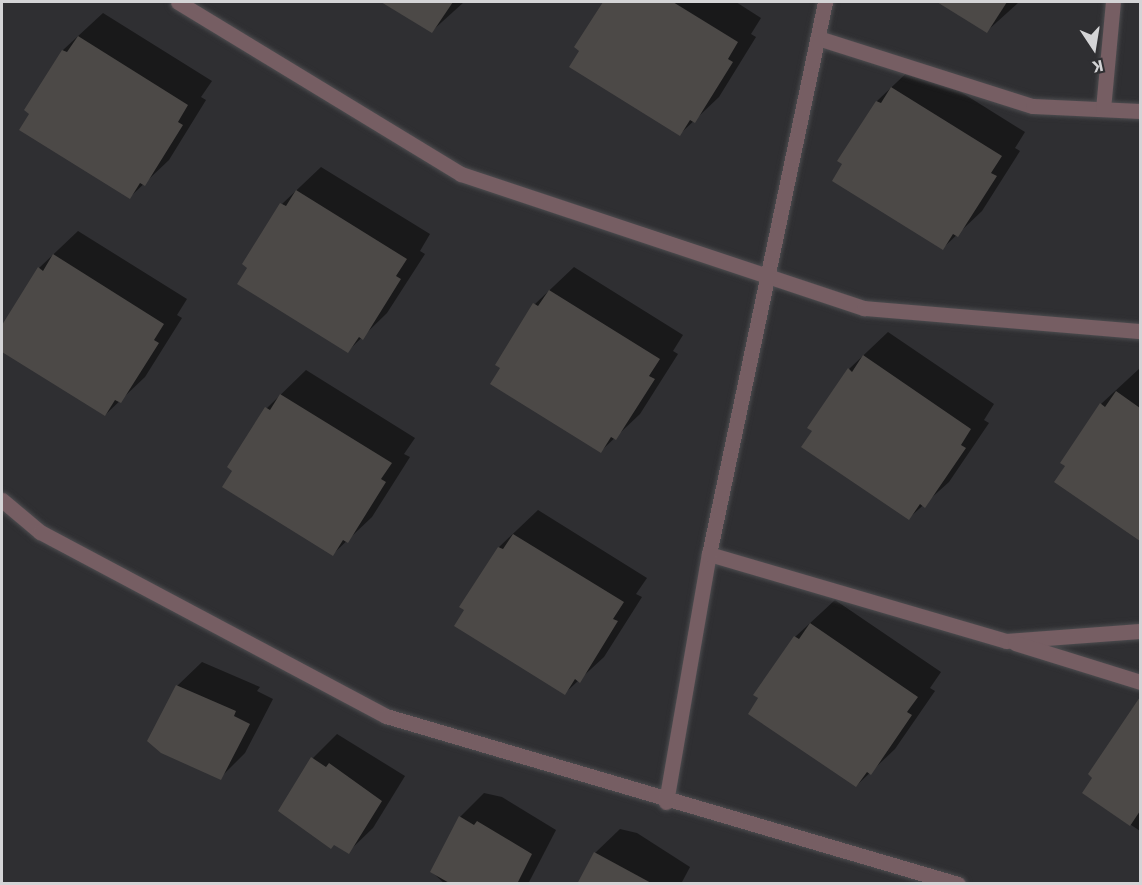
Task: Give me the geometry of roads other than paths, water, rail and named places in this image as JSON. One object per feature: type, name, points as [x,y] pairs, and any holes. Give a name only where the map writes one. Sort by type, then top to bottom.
[{"type":"street","points":[[178,2],[460,174],[864,308],[1140,331]]},
{"type":"street","points":[[666,802],[710,554],[765,275],[825,2]]},
{"type":"street","points":[[1104,109],[1113,2]]},
{"type":"street","points":[[818,38],[1033,106],[1140,111]]},
{"type":"street","points":[[2,500],[40,532],[386,716],[666,802],[958,884]]},
{"type":"street","points":[[710,554],[1140,682]]},
{"type":"street","points":[[1006,641],[1140,632]]}]
